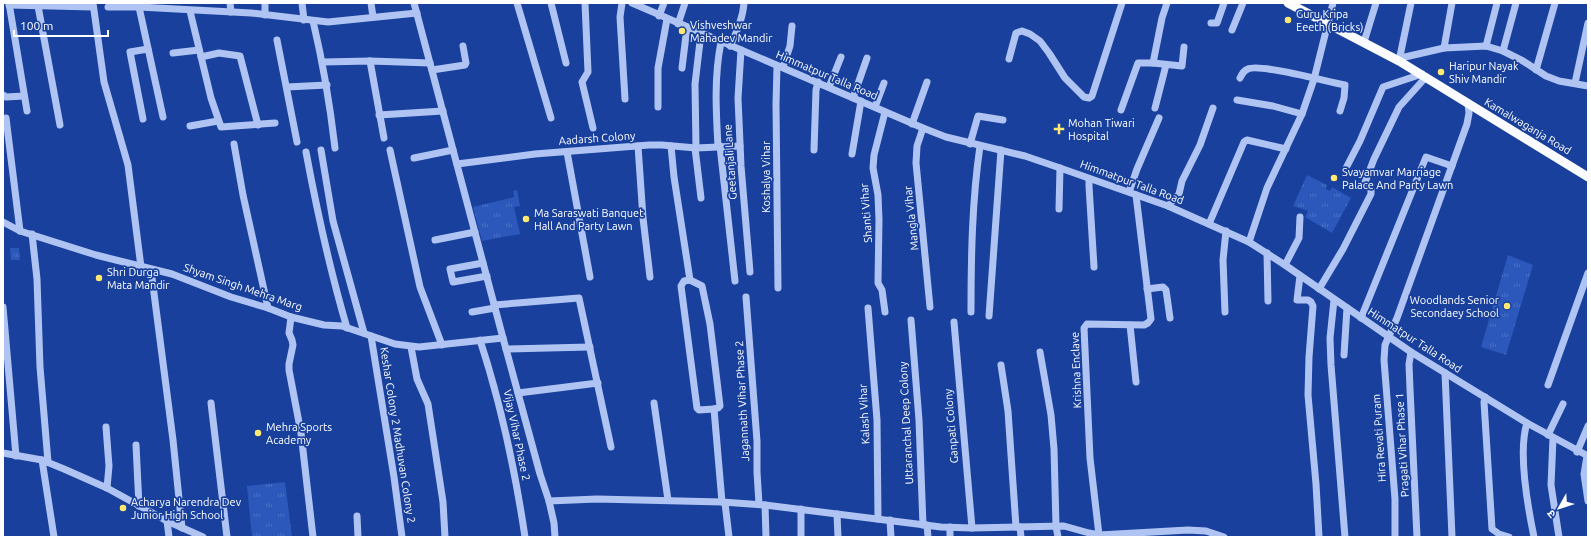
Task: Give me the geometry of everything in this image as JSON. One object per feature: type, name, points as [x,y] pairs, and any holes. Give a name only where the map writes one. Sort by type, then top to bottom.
[{"type":"main road","name":"Kamalwaganja Road","points":[[1288,3],[1399,61],[1588,176]]},
{"type":"street","points":[[192,3],[191,11],[200,54],[218,121],[221,127],[275,123]]},
{"type":"street","points":[[230,3],[231,12]]},
{"type":"street","points":[[265,3],[265,15]]},
{"type":"street","points":[[302,3],[304,20]]},
{"type":"street","points":[[371,3],[373,17]]},
{"type":"street","points":[[414,3],[495,306],[502,338],[549,501],[554,523],[555,537]]},
{"type":"street","points":[[517,3],[551,118]]},
{"type":"street","points":[[550,3],[566,63]]},
{"type":"street","points":[[585,3],[588,72],[582,82],[593,128]]},
{"type":"street","points":[[622,3],[620,17],[626,99]]},
{"type":"street","name":"Himmatpur Talla Road","points":[[632,3],[687,28],[818,82],[912,124],[970,144],[1025,156],[1168,206],[1226,231],[1268,253],[1388,338],[1527,423],[1577,452],[1588,456]]},
{"type":"street","points":[[659,16],[664,3]]},
{"type":"street","points":[[678,24],[685,3]]},
{"type":"street","points":[[730,46],[737,32],[743,13],[744,3]]},
{"type":"street","points":[[1009,59],[1016,34],[1022,31],[1030,34],[1040,41],[1065,78],[1084,97],[1089,98],[1092,96],[1122,3]]},
{"type":"street","points":[[1153,63],[1162,18],[1167,3]]},
{"type":"street","points":[[1211,23],[1217,23],[1224,3]]},
{"type":"street","points":[[1232,30],[1243,3]]},
{"type":"street","points":[[1249,242],[1265,194],[1302,114],[1314,79],[1333,3]]},
{"type":"street","points":[[1364,42],[1376,3]]},
{"type":"street","points":[[1399,61],[1411,3]]},
{"type":"street","points":[[1444,48],[1452,3]]},
{"type":"street","points":[[1486,46],[1497,3]]},
{"type":"street","points":[[1503,51],[1516,3]]},
{"type":"street","points":[[1536,70],[1555,3]]},
{"type":"street","points":[[27,111],[9,4],[38,6],[56,4],[93,5],[104,82],[128,165],[141,267]]},
{"type":"street","points":[[108,7],[124,5],[139,7],[148,5],[191,11],[231,12],[328,22],[417,13]]},
{"type":"street","points":[[38,6],[60,125]]},
{"type":"street","points":[[139,7],[163,117]]},
{"type":"street","points":[[658,107],[658,68],[667,19]]},
{"type":"street","points":[[313,21],[327,85],[335,148]]},
{"type":"street","points":[[1575,83],[1588,23]]},
{"type":"street","name":"Koshalya Vihar","points":[[778,288],[776,104],[780,67],[790,46],[792,26]]},
{"type":"street","points":[[682,68],[687,28]]},
{"type":"street","points":[[701,33],[695,84],[695,148],[701,198]]},
{"type":"street","points":[[277,40],[297,142]]},
{"type":"street","points":[[720,42],[716,64],[715,85],[719,146],[735,281]]},
{"type":"street","points":[[323,62],[370,61],[463,67],[466,63],[462,46]]},
{"type":"street","points":[[1399,61],[1406,57],[1444,48],[1486,46],[1503,51],[1559,81],[1588,86]]},
{"type":"street","points":[[1121,110],[1138,63],[1182,66],[1184,47]]},
{"type":"street","points":[[143,119],[130,52],[148,49]]},
{"type":"street","name":"Geetanjali Lane","points":[[741,50],[738,98],[740,146],[750,272]]},
{"type":"street","points":[[173,53],[219,53],[240,56],[258,125]]},
{"type":"street","points":[[829,87],[841,56]]},
{"type":"street","points":[[853,98],[867,58]]},
{"type":"street","points":[[370,61],[384,138]]},
{"type":"street","points":[[1155,108],[1166,65]]},
{"type":"street","points":[[1240,78],[1243,72],[1248,68],[1254,67],[1283,71],[1345,85],[1344,98],[1340,112]]},
{"type":"street","points":[[1345,170],[1360,141],[1383,87],[1424,76]]},
{"type":"street","points":[[1319,289],[1343,249],[1371,194],[1371,189],[1364,185],[1391,122],[1399,107],[1424,76]]},
{"type":"street","points":[[814,150],[816,90],[818,82]]},
{"type":"street","points":[[912,124],[927,82]]},
{"type":"street","points":[[875,107],[884,83]]},
{"type":"street","points":[[287,87],[327,85]]},
{"type":"street","points":[[3,95],[6,97],[24,96]]},
{"type":"street","points":[[1237,100],[1273,106],[1302,114]]},
{"type":"street","points":[[852,154],[861,101]]},
{"type":"street","name":"Hira Revati Puram","points":[[1395,537],[1395,499],[1384,360],[1385,345],[1467,124],[1470,113],[1468,103]]},
{"type":"street","points":[[1168,206],[1178,194],[1182,181],[1200,145],[1213,108]]},
{"type":"street","points":[[380,115],[443,110]]},
{"type":"street","name":"Shanti Vihar","points":[[884,112],[874,155],[873,168],[878,195],[880,220],[878,283],[882,290],[885,312]]},
{"type":"street","points":[[970,144],[978,116],[1003,120]]},
{"type":"street","points":[[6,118],[6,141],[20,231]]},
{"type":"street","points":[[1132,194],[1137,169],[1159,118]]},
{"type":"street","points":[[190,126],[218,121]]},
{"type":"street","name":"Mangla Vihar","points":[[923,128],[917,146],[916,162],[930,307]]},
{"type":"street","points":[[1209,224],[1244,142],[1247,140],[1286,149]]},
{"type":"street","points":[[234,144],[243,195],[268,308]]},
{"type":"street","name":"Aadarsh Colony","points":[[457,164],[496,158],[638,146],[662,145],[695,148],[740,146]]},
{"type":"street","points":[[638,146],[643,218],[650,277]]},
{"type":"street","points":[[671,146],[674,177],[690,280]]},
{"type":"street","points":[[971,312],[975,177],[980,146]]},
{"type":"street","name":"Keshar Colony 2 Madhuvan Colony 2","points":[[321,150],[333,221],[368,334],[394,477],[402,537]]},
{"type":"street","points":[[390,150],[420,287],[442,345]]},
{"type":"street","points":[[414,158],[453,150]]},
{"type":"street","points":[[989,316],[1001,150]]},
{"type":"street","points":[[306,152],[319,221],[346,328]]},
{"type":"street","points":[[567,152],[590,277]]},
{"type":"street","points":[[1361,318],[1426,157],[1452,166]]},
{"type":"street","points":[[1059,209],[1060,168]]},
{"type":"street","points":[[1090,179],[1089,186],[1094,267]]},
{"type":"street","name":"Krishna Enclave","points":[[1099,535],[1090,458],[1084,328],[1087,324],[1144,325],[1148,323],[1151,318],[1132,194]]},
{"type":"street","points":[[1285,265],[1299,238],[1300,217]]},
{"type":"street","name":"Shyam Singh Mehra Marg","points":[[3,222],[20,231],[96,255],[151,270],[172,274],[231,297],[268,308],[291,317],[324,325],[346,328],[395,344],[411,347],[502,338]]},
{"type":"street","points":[[1225,312],[1223,260],[1226,231]]},
{"type":"street","points":[[434,240],[475,232]]},
{"type":"street","points":[[32,234],[37,280],[45,461],[54,537]]},
{"type":"street","points":[[1268,253],[1268,301]]},
{"type":"street","points":[[483,263],[450,269],[453,282],[487,276]]},
{"type":"street","points":[[151,270],[172,433],[182,528]]},
{"type":"street","points":[[1548,385],[1588,273]]},
{"type":"street","points":[[1300,276],[1297,300],[1308,300],[1313,306],[1308,357],[1308,395],[1319,537]]},
{"type":"street","points":[[690,280],[702,286],[705,296],[720,406],[714,409],[699,410],[697,408],[681,286],[684,281],[690,280]]},
{"type":"street","points":[[1147,289],[1163,287],[1166,290],[1170,318]]},
{"type":"street","name":"Jagannath Vihar Phase 2","points":[[746,297],[757,441],[757,472],[766,537]]},
{"type":"street","points":[[472,312],[495,306],[579,298],[611,447]]},
{"type":"street","points":[[1334,300],[1330,338],[1330,365],[1345,537]]},
{"type":"street","points":[[3,307],[16,456]]},
{"type":"street","name":"Kalash Vihar","points":[[868,308],[877,420],[878,519]]},
{"type":"street","points":[[1344,355],[1347,308]]},
{"type":"street","points":[[291,317],[289,334],[293,346],[289,370],[301,433],[313,537]]},
{"type":"street","name":"Uttaranchal Deep Colony","points":[[911,320],[925,525],[928,537]]},
{"type":"street","name":"Ganpati Colony","points":[[954,322],[971,528],[970,537]]},
{"type":"street","points":[[1130,325],[1136,382]]},
{"type":"street","name":"Vijay Vihar Phase 2","points":[[480,340],[493,377],[504,422],[525,537]]},
{"type":"street","points":[[411,347],[417,379],[428,404],[444,502],[445,537]]},
{"type":"street","points":[[506,349],[590,348]]},
{"type":"street","points":[[1040,352],[1051,415],[1056,526],[1058,537]]},
{"type":"street","name":"Pragati Vihar Phase 1","points":[[1411,352],[1409,364],[1417,537]]},
{"type":"street","points":[[1001,365],[1008,411],[1018,527],[1021,537]]},
{"type":"street","points":[[1445,373],[1452,537]]},
{"type":"street","points":[[518,393],[598,383]]},
{"type":"street","points":[[1485,397],[1484,402],[1492,529],[1499,534],[1509,537]]},
{"type":"street","points":[[211,402],[227,537]]},
{"type":"street","points":[[654,403],[668,500]]},
{"type":"street","points":[[1559,537],[1551,485],[1551,436],[1563,404]]},
{"type":"street","points":[[714,409],[729,537]]},
{"type":"street","points":[[1527,423],[1524,433],[1526,490],[1534,537]]},
{"type":"street","points":[[1577,452],[1588,426]]},
{"type":"street","points":[[106,427],[109,466],[107,488]]},
{"type":"street","points":[[136,446],[139,506]]},
{"type":"street","points":[[3,454],[45,461],[107,488],[167,521],[203,537]]},
{"type":"street","points":[[1588,456],[1584,474],[1588,501]]},
{"type":"street","points":[[549,501],[668,500],[724,502],[801,509],[950,528],[1064,526],[1089,534],[1099,535],[1188,530],[1206,531],[1224,537]]},
{"type":"street","points":[[801,509],[801,537]]},
{"type":"street","points":[[837,514],[838,537]]},
{"type":"street","points":[[357,516],[358,537]]},
{"type":"street","points":[[890,520],[891,537]]},
{"type":"street","points":[[167,521],[169,537]]},
{"type":"street","points":[[950,528],[950,537]]},
{"type":"green space","points":[[1307,175],[1327,185],[1326,189],[1330,191],[1332,187],[1351,198],[1332,233],[1305,217],[1308,211],[1293,206]]},
{"type":"green space","points":[[517,190],[520,206],[514,207],[520,234],[482,241],[473,207],[514,197],[513,191]]},
{"type":"green space","points":[[10,248],[19,248],[20,260],[11,260]]},
{"type":"green space","points":[[1508,255],[1533,265],[1506,355],[1481,347]]},
{"type":"green space","points":[[285,482],[292,537],[252,537],[247,486]]},
{"type":"place","name":"Guru Kripa Eeeth (Bricks)","points":[[1288,20]]},
{"type":"place","name":"Vishveshwar Mahadev Mandir","points":[[682,31]]},
{"type":"place","name":"Haripur Nayak Shiv Mandir","points":[[1441,72]]},
{"type":"place","name":"Mohan Tiwari Hospital","points":[[1059,129]]},
{"type":"place","name":"Svayamvar Marriage Palace And Party Lawn","points":[[1334,178]]},
{"type":"place","name":"Ma Saraswati Banquet Hall And Party Lawn","points":[[526,219]]},
{"type":"place","name":"Shri Durga Mata Mandir","points":[[99,278]]},
{"type":"place","name":"Woodlands Senior Secondaey School","points":[[1507,306]]},
{"type":"place","name":"Mehra Sports Academy","points":[[258,433]]},
{"type":"place","name":"Acharya Narendra Dev Junior High School","points":[[123,508]]}]
